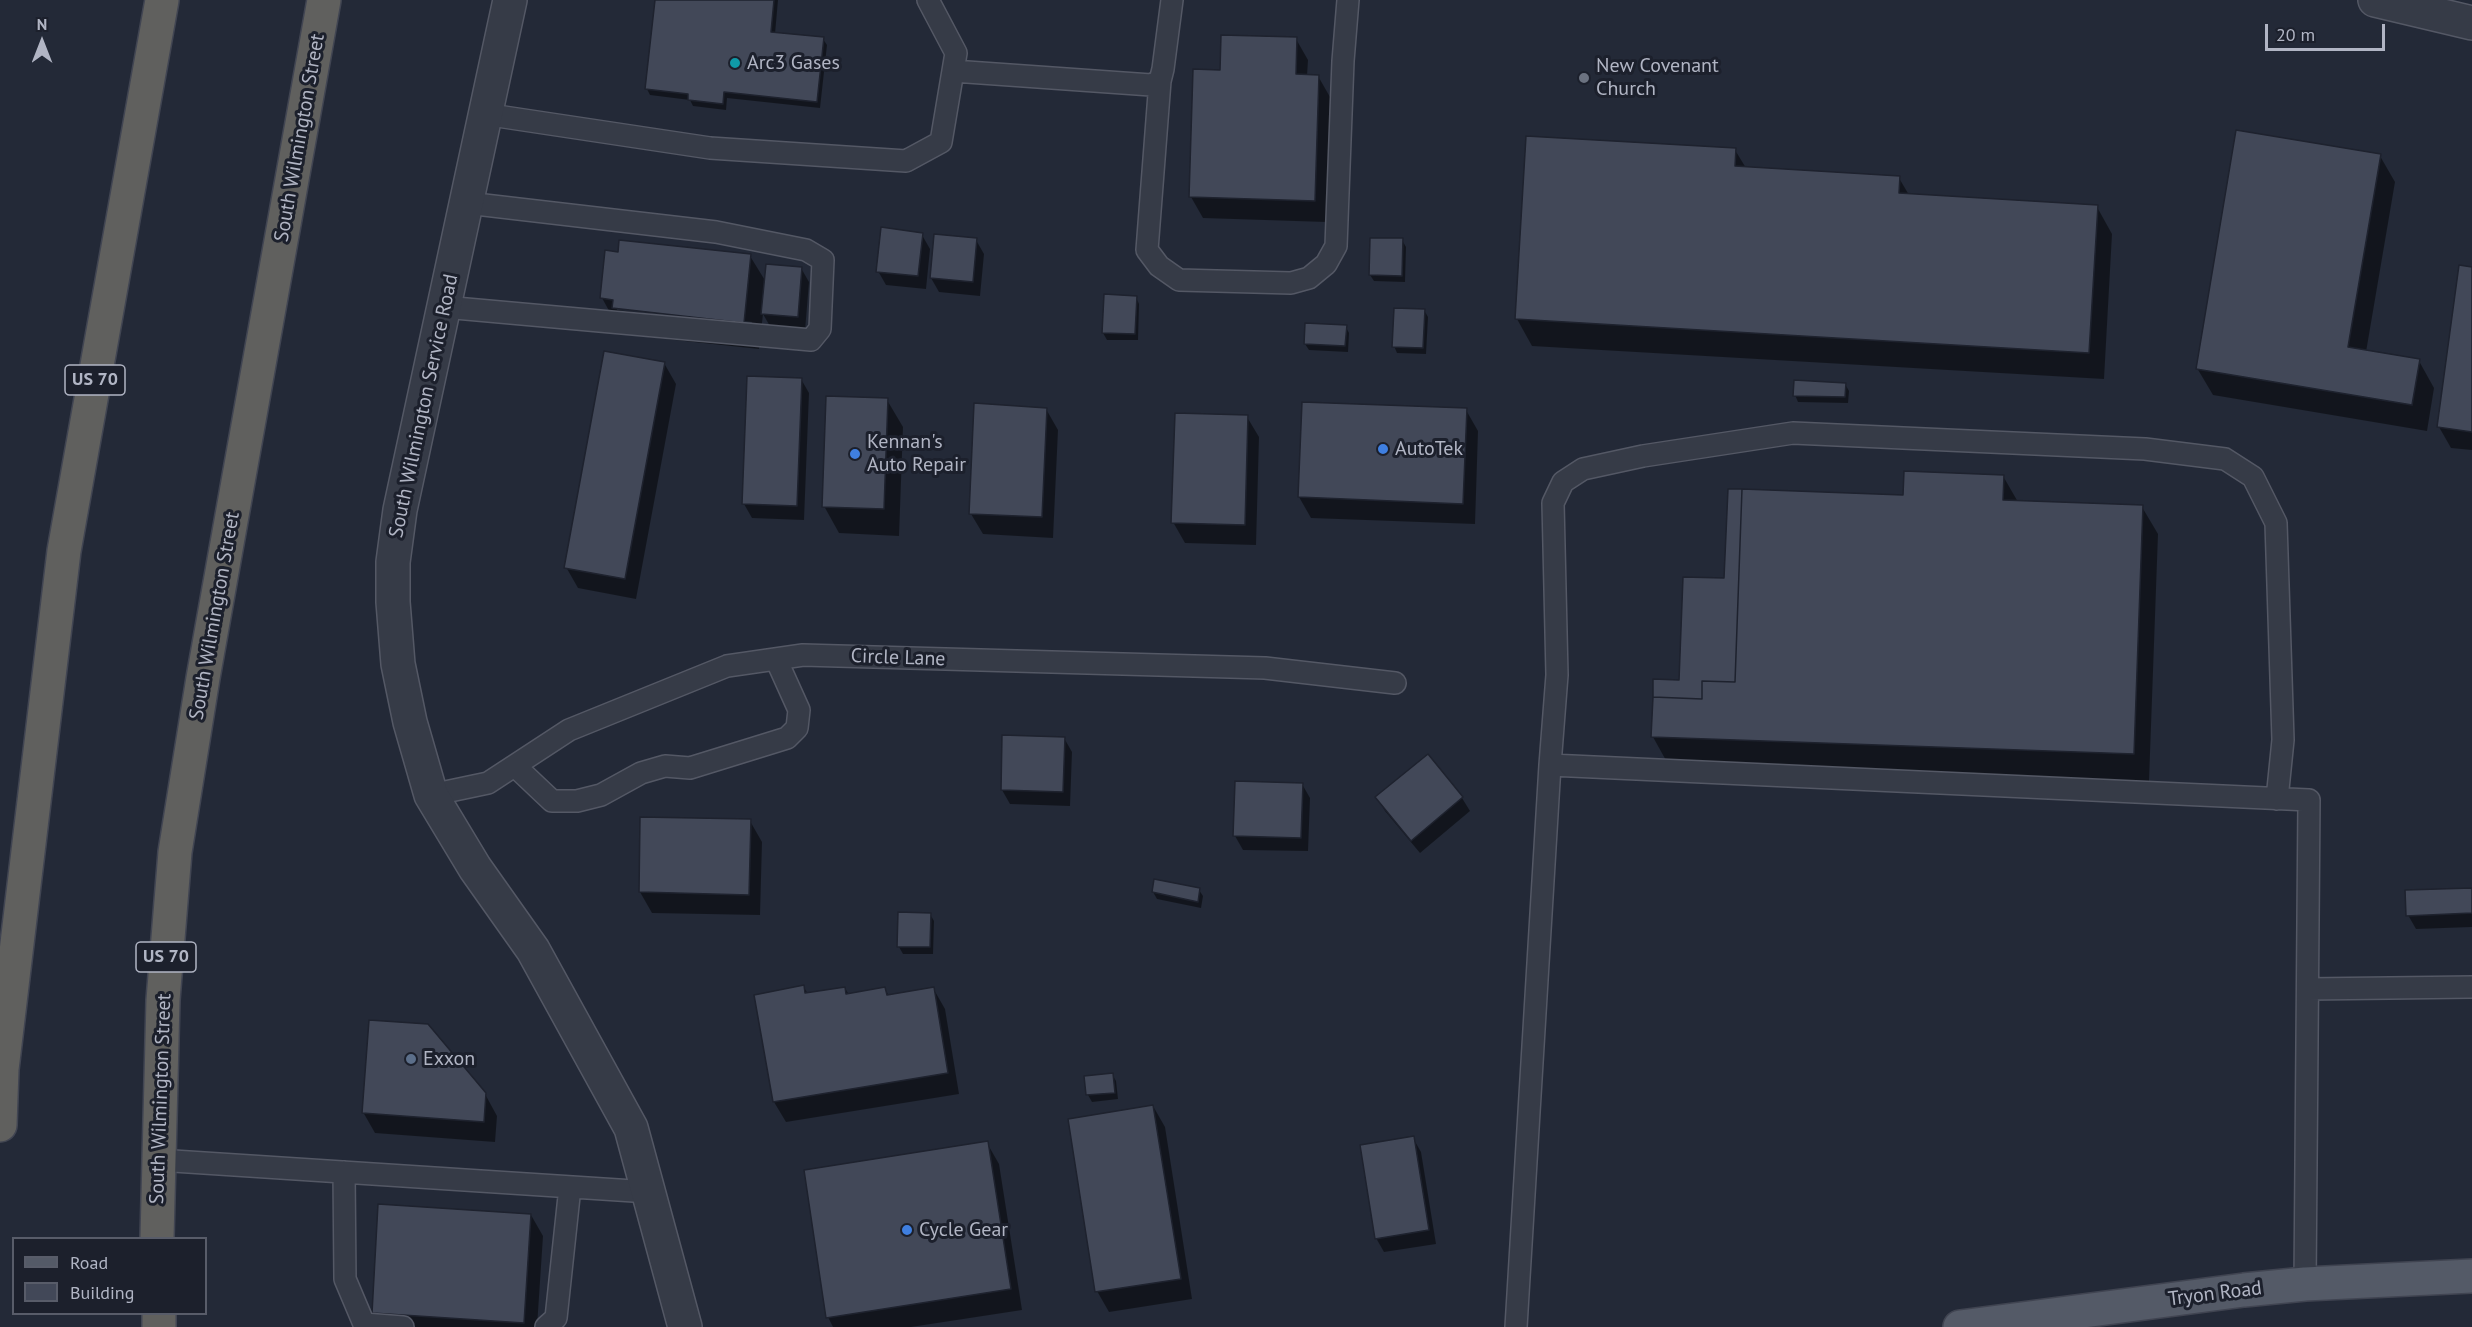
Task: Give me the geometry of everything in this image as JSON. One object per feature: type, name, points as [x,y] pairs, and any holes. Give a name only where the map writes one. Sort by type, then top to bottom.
[{"type":"highway","name":"US 70","points":[[0,1125],[2,1069],[64,551],[162,0]]},
{"type":"highway","name":"South Wilmington Street","points":[[157,1237],[163,1000],[175,852],[324,0]]},
{"type":"main road","name":"Tryon Road","points":[[1960,1327],[2304,1284],[2472,1276]]},
{"type":"street","name":"South Wilmington Service Road","points":[[510,0],[400,510],[393,562],[393,602],[398,664],[410,722],[431,795],[475,868],[533,950],[631,1128],[685,1327]]},
{"type":"street","points":[[2375,0],[2472,23]]},
{"type":"lane","points":[[484,114],[710,148],[906,161],[941,142],[956,53],[928,0]]},
{"type":"lane","points":[[1172,0],[1160,81],[1147,250],[1159,266],[1179,280],[1291,283],[1309,278],[1326,264],[1336,246],[1343,61],[1348,0]]},
{"type":"lane","points":[[953,71],[1151,85],[1160,81]]},
{"type":"lane","points":[[444,308],[811,340],[820,329],[823,260],[806,250],[716,232],[466,203]]},
{"type":"lane","points":[[1516,1327],[1557,675],[1553,503],[1563,482],[1582,470],[1643,456],[1792,433],[2122,448],[2226,459],[2253,477],[2276,523],[2283,740],[2277,799]]},
{"type":"lane","name":"Circle Lane","points":[[431,795],[488,783],[569,730],[727,666],[803,655],[1265,668],[1395,682]]},
{"type":"lane","points":[[515,765],[552,801],[577,801],[601,795],[641,773],[665,765],[690,768],[787,738],[797,728],[799,710],[776,659]]},
{"type":"lane","points":[[1550,765],[2309,800],[2304,1284]]},
{"type":"lane","points":[[2308,988],[2472,987]]},
{"type":"lane","points":[[158,1160],[649,1192]]},
{"type":"lane","points":[[344,1172],[345,1279],[364,1324],[403,1327]]},
{"type":"lane","points":[[546,1327],[556,1318],[570,1187]]},
{"type":"building","name":"Arc3 Gases","points":[[655,0],[774,0],[771,32],[824,37],[817,102],[724,92],[723,104],[688,100],[688,94],[645,89]]},
{"type":"building","points":[[1221,35],[1297,37],[1296,74],[1319,75],[1315,201],[1189,197],[1193,69],[1220,70]]},
{"type":"building","points":[[2236,130],[2381,154],[2348,347],[2420,359],[2412,405],[2196,369]]},
{"type":"building","points":[[1526,136],[1736,148],[1735,166],[1900,176],[1899,193],[2098,205],[2089,353],[1515,319]]},
{"type":"building","points":[[881,227],[923,233],[918,276],[876,272]]},
{"type":"building","points":[[934,234],[977,238],[973,282],[930,278]]},
{"type":"building","points":[[1370,238],[1403,238],[1402,276],[1369,275]]},
{"type":"building","points":[[619,240],[751,254],[744,323],[612,308],[613,300],[600,298],[605,250],[618,252]]},
{"type":"building","points":[[766,264],[802,267],[798,317],[761,314]]},
{"type":"building","points":[[2459,265],[2472,267],[2472,432],[2437,427]]},
{"type":"building","points":[[1104,294],[1137,296],[1135,334],[1102,333]]},
{"type":"building","points":[[1394,308],[1425,309],[1423,348],[1392,347]]},
{"type":"building","points":[[1305,323],[1347,325],[1345,346],[1304,344]]},
{"type":"building","points":[[604,351],[665,362],[625,579],[564,568]]},
{"type":"building","points":[[747,376],[802,378],[797,506],[742,504]]},
{"type":"building","points":[[1794,380],[1846,383],[1845,397],[1793,396]]},
{"type":"building","name":"Kennan's Auto Repair","points":[[826,396],[888,398],[884,509],[822,507]]},
{"type":"building","name":"AutoTek","points":[[1302,402],[1467,408],[1463,504],[1298,497]]},
{"type":"building","points":[[974,403],[1047,408],[1042,517],[969,514]]},
{"type":"building","points":[[1175,413],[1248,415],[1245,525],[1171,523]]},
{"type":"building","points":[[1904,471],[2004,475],[2003,500],[2143,505],[2134,754],[1651,737],[1653,697],[1702,699],[1702,681],[1735,682],[1742,489],[1903,495]]},
{"type":"building","points":[[1728,489],[1742,489],[1735,682],[1702,681],[1702,699],[1653,697],[1653,679],[1679,680],[1683,577],[1724,578]]},
{"type":"building","points":[[1002,735],[1065,737],[1063,792],[1001,790]]},
{"type":"building","points":[[1428,754],[1463,797],[1411,841],[1375,797]]},
{"type":"building","points":[[1235,781],[1303,783],[1301,838],[1233,836]]},
{"type":"building","points":[[640,817],[751,819],[749,895],[639,892]]},
{"type":"building","points":[[1154,879],[1200,888],[1198,902],[1152,892]]},
{"type":"building","points":[[2472,888],[2472,913],[2406,916],[2405,890]]},
{"type":"building","points":[[898,912],[931,913],[930,947],[897,947]]},
{"type":"building","points":[[804,985],[805,993],[845,987],[846,994],[885,987],[887,995],[934,987],[948,1073],[773,1102],[754,995]]},
{"type":"building","name":"Exxon","points":[[369,1020],[428,1024],[486,1093],[484,1122],[362,1113]]},
{"type":"building","points":[[1113,1073],[1115,1093],[1086,1095],[1084,1076]]},
{"type":"building","points":[[1153,1105],[1181,1279],[1095,1292],[1068,1119]]},
{"type":"building","points":[[1414,1136],[1429,1230],[1375,1239],[1360,1145]]},
{"type":"building","name":"Cycle Gear","points":[[988,1141],[1011,1289],[826,1318],[804,1170]]},
{"type":"building","points":[[378,1204],[531,1214],[524,1323],[372,1313]]},
{"type":"place","name":"Arc3 Gases","points":[[735,63]]},
{"type":"place","name":"New Covenant Church","points":[[1584,78]]},
{"type":"place","name":"AutoTek","points":[[1383,449]]},
{"type":"place","name":"Kennan's Auto Repair","points":[[855,454]]},
{"type":"place","name":"Exxon","points":[[411,1059]]},
{"type":"place","name":"Cycle Gear","points":[[907,1230]]}]
